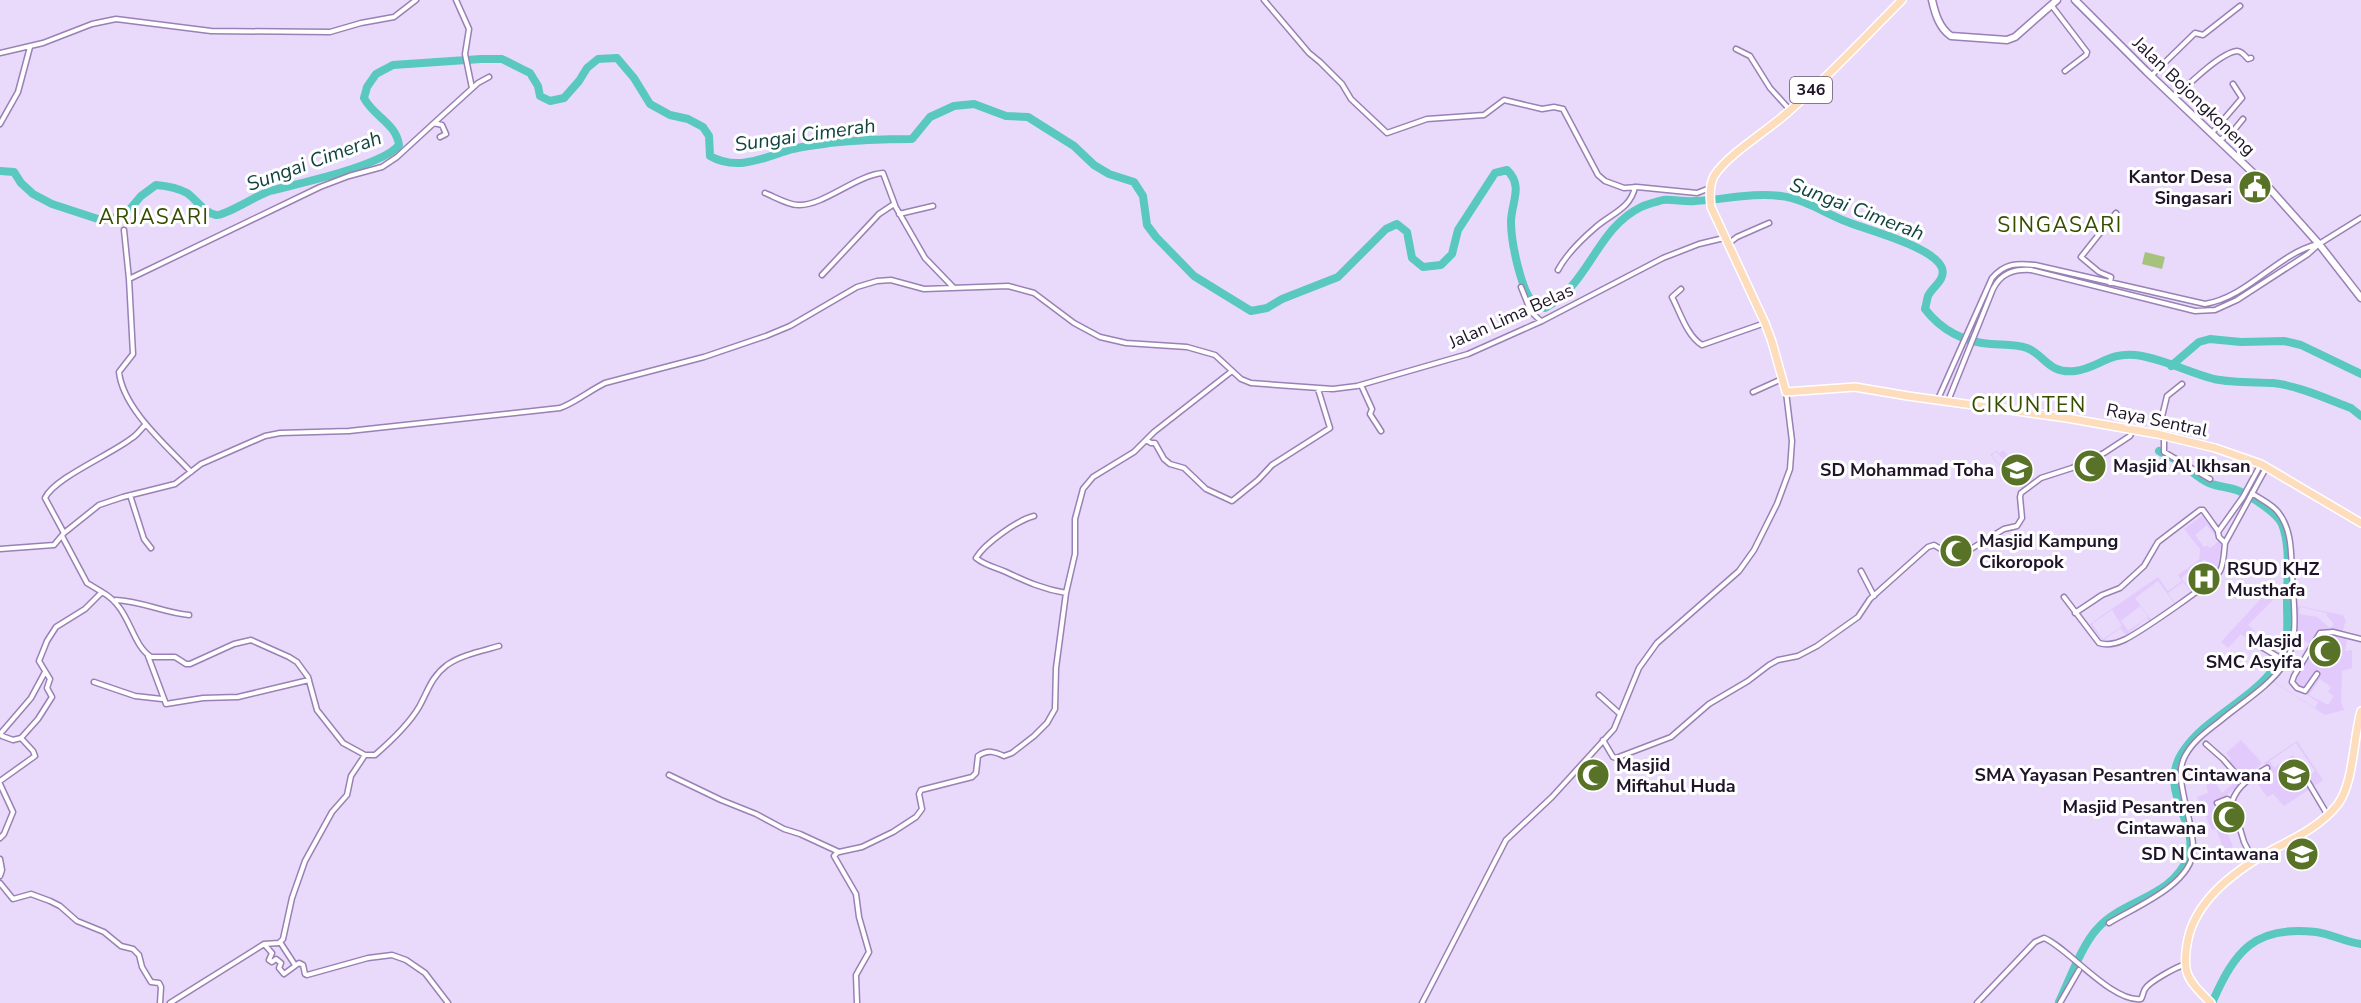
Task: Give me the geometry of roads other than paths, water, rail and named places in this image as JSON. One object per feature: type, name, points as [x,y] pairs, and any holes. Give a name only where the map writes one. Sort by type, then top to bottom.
[{"type":"main road","name":"346","points":[[1786,392],[1765,323],[1711,207],[1710,189],[1716,174],[1729,159],[1791,110],[1902,0]]},
{"type":"main road","points":[[1932,0],[1935,13],[1944,30],[1951,36],[2007,40],[2018,35],[2054,3]]},
{"type":"main road","name":"Jalan Bojongkoneng","points":[[2075,0],[2270,189],[2319,244],[2361,298]]},
{"type":"main road","name":"Raya Sentral","points":[[1786,392],[1855,387],[2161,435],[2215,448],[2263,466],[2361,523]]},
{"type":"main road","points":[[2211,1003],[2187,977],[2184,965],[2189,935],[2202,908],[2222,885],[2254,861],[2306,831],[2328,815],[2337,805],[2348,783],[2361,711]]},
{"type":"street","points":[[0,52],[30,47],[92,24],[116,19],[211,31],[330,32],[394,17],[416,0]]},
{"type":"street","points":[[456,0],[470,29],[465,54],[472,88]]},
{"type":"street","points":[[1264,0],[1309,53],[1342,84],[1351,99],[1387,133],[1427,119],[1484,115],[1504,100],[1542,109],[1558,107],[1563,109],[1568,116],[1576,136],[1600,177],[1605,181],[1621,187],[1697,193],[1710,189]]},
{"type":"street","points":[[2054,3],[2087,52],[2086,56],[2065,71]]},
{"type":"street","points":[[2151,76],[2195,33],[2203,35],[2240,6]]},
{"type":"street","points":[[0,124],[16,95],[30,47]]},
{"type":"street","points":[[1736,49],[1750,56],[1770,88],[1791,110]]},
{"type":"street","points":[[2175,97],[2208,67],[2236,52],[2242,52],[2248,59],[2251,58]]},
{"type":"street","points":[[129,279],[320,187],[382,167],[397,157],[472,88],[489,77]]},
{"type":"street","points":[[2212,134],[2242,98],[2233,84]]},
{"type":"street","points":[[2220,141],[2244,118]]},
{"type":"street","points":[[434,123],[442,125],[444,129],[446,134],[440,137]]},
{"type":"street","points":[[765,193],[795,205],[807,204],[883,173],[899,214],[925,258],[953,287]]},
{"type":"street","points":[[1558,270],[1588,234],[1624,207],[1633,196],[1635,187]]},
{"type":"street","points":[[822,275],[879,214],[891,205],[896,206]]},
{"type":"street","points":[[899,214],[933,206]]},
{"type":"street","points":[[2110,283],[2111,277],[2099,272],[2081,257],[2116,213]]},
{"type":"street","points":[[1938,400],[1992,278],[2004,267],[2019,263],[2129,295],[2195,311],[2204,311],[2225,306],[2269,280],[2319,244],[2361,219]]},
{"type":"street","name":"Jalan Lima Belas","points":[[0,549],[54,545],[63,534],[99,505],[175,484],[208,460],[265,436],[280,433],[349,430],[560,408],[572,404],[605,383],[704,357],[766,336],[789,326],[856,287],[877,281],[891,280],[924,290],[1008,286],[1034,293],[1074,323],[1100,337],[1126,343],[1187,347],[1215,355],[1241,379],[1251,383],[1318,389],[1361,385],[1468,354],[1542,321],[1663,258],[1699,244],[1726,241],[1769,223]]},
{"type":"street","points":[[124,230],[133,354],[119,372],[120,381],[145,425],[191,472]]},
{"type":"street","points":[[1948,401],[1996,282],[2009,272],[2031,270],[2058,273],[2205,304],[2216,302],[2304,248],[2319,244]]},
{"type":"street","points":[[2265,274],[2269,280]]},
{"type":"street","points":[[1521,287],[1531,312],[1542,321]]},
{"type":"street","points":[[2129,295],[2131,288]]},
{"type":"street","points":[[1681,289],[1672,297],[1680,316],[1697,342],[1702,345],[1765,323]]},
{"type":"street","points":[[1966,336],[1972,338]]},
{"type":"street","points":[[857,1003],[856,975],[869,952],[859,917],[856,894],[834,856],[838,852],[862,847],[902,827],[916,817],[922,809],[919,794],[921,790],[972,777],[976,773],[978,756],[982,753],[993,751],[1004,756],[1010,754],[1031,739],[1047,723],[1055,709],[1056,669],[1066,593],[1075,554],[1075,519],[1083,489],[1090,480],[1134,452],[1232,371]]},
{"type":"street","points":[[1753,392],[1783,379]]},
{"type":"street","points":[[2182,384],[2167,396],[2161,435],[2164,452],[2210,479]]},
{"type":"street","points":[[1361,385],[1372,409],[1370,414],[1381,431]]},
{"type":"street","points":[[1146,440],[1155,443],[1164,459],[1170,464],[1184,468],[1206,489],[1232,501],[1272,465],[1330,428],[1318,389]]},
{"type":"street","points":[[1422,1003],[1506,840],[1552,797],[1617,722],[1627,692],[1648,654],[1667,633],[1742,567],[1763,533],[1790,469],[1792,441],[1786,392]]},
{"type":"street","points":[[145,425],[133,437],[70,477],[45,498],[87,583],[115,600],[148,655],[162,699],[167,704],[203,698],[238,697],[309,680]]},
{"type":"street","points":[[1603,740],[1613,757],[1616,758],[1671,737],[1709,704],[1748,681],[1768,665],[1778,660],[1798,656],[1817,646],[1858,617],[1874,596],[1903,568],[1931,546],[1942,549],[1956,558],[2004,529],[2017,526],[2022,519],[2020,497],[2033,482],[2104,453],[2130,436],[2133,429]]},
{"type":"street","points":[[2218,532],[2263,466]]},
{"type":"street","points":[[2064,597],[2099,643],[2105,645],[2127,638],[2222,569],[2225,543],[2251,496],[2263,466]]},
{"type":"street","points":[[130,495],[144,539],[151,548]]},
{"type":"street","points":[[2109,922],[2156,896],[2174,883],[2190,861],[2193,851],[2192,838],[2180,774],[2184,757],[2198,740],[2260,689],[2293,638],[2291,543],[2278,512],[2251,496]]},
{"type":"street","points":[[2075,613],[2102,595],[2120,588],[2144,566],[2158,543],[2200,510],[2203,510],[2225,543]]},
{"type":"street","points":[[1034,516],[1025,518],[1008,530],[982,550],[976,558],[985,566],[999,569],[1045,590],[1066,593]]},
{"type":"street","points":[[2228,520],[2236,525]]},
{"type":"street","points":[[1861,571],[1874,596]]},
{"type":"street","points":[[45,672],[28,702],[1,733],[2,736],[13,740],[21,738],[38,719],[52,697],[47,688],[50,679],[39,661],[50,635],[56,627],[85,609],[102,592]]},
{"type":"street","points":[[115,600],[134,601],[177,614],[189,615]]},
{"type":"street","points":[[2317,674],[2305,691],[2297,688],[2292,682],[2320,633],[2333,632],[2361,639]]},
{"type":"street","points":[[2251,637],[2260,646],[2282,658]]},
{"type":"street","points":[[148,655],[154,658],[175,657],[190,664],[242,641],[251,640],[297,662],[309,680],[321,716],[343,743],[364,754],[375,755],[415,713],[429,684],[445,667],[468,656],[499,646]]},
{"type":"street","points":[[94,682],[135,696],[162,699]]},
{"type":"street","points":[[1599,695],[1620,714]]},
{"type":"street","points":[[0,838],[4,834],[13,811],[0,783],[34,756],[33,751],[21,738]]},
{"type":"street","points":[[2206,744],[2244,783]]},
{"type":"street","points":[[280,942],[295,889],[306,861],[332,812],[347,795],[351,776],[364,754]]},
{"type":"street","points":[[2299,767],[2328,815]]},
{"type":"street","points":[[2254,861],[2244,842],[2232,802],[2236,791],[2244,783],[2267,768]]},
{"type":"street","points":[[669,775],[838,852]]},
{"type":"street","points":[[2217,803],[2227,800],[2232,802]]},
{"type":"street","points":[[0,859],[2,867],[0,876]]},
{"type":"street","points":[[0,883],[13,899],[31,894],[50,901],[60,906],[76,921],[104,932],[121,946],[134,949],[140,955],[151,982],[159,983],[161,987],[160,1003]]},
{"type":"street","points":[[1977,1003],[2038,940],[2043,938],[2051,942],[2089,980],[2117,997],[2134,1002],[2141,999],[2147,986],[2170,970],[2184,965]]},
{"type":"street","points":[[170,1003],[264,944],[280,942]]},
{"type":"street","points":[[280,942],[296,965]]},
{"type":"street","points":[[264,944],[272,953],[269,960],[278,960],[281,964],[279,969],[283,974],[299,963],[303,965],[307,975],[368,958],[392,955],[406,960],[427,975],[448,1003]]},
{"type":"street","points":[[2060,1003],[2078,969]]},
{"type":"waterway","name":"Sungai Cimerah","points":[[0,171],[14,172],[21,183],[33,194],[52,204],[101,220],[124,216],[141,196],[156,185],[184,191],[208,212],[216,215],[234,209],[270,191],[359,167],[390,153],[399,145],[397,137],[364,98],[367,87],[376,74],[393,65],[502,59],[530,73],[538,86],[540,96],[550,101],[564,98],[587,68],[598,59],[617,58],[634,78],[650,104],[670,115],[688,119],[703,127],[709,136],[710,156],[731,163],[751,162],[793,149],[829,143],[912,139],[930,117],[954,106],[974,104],[1006,116],[1028,117],[1074,146],[1094,165],[1109,174],[1134,182],[1143,196],[1147,225],[1156,237],[1194,276],[1251,311],[1267,308],[1282,299],[1338,277],[1386,229],[1397,224],[1407,232],[1412,258],[1423,267],[1441,265],[1452,254],[1458,230],[1495,173],[1507,170],[1516,188],[1511,222],[1521,279],[1531,299],[1539,307],[1545,308],[1560,298],[1583,272],[1613,229],[1641,207],[1663,200],[1691,201],[1781,196],[1806,203],[1845,221],[1913,246],[1936,260],[1943,272],[1928,296],[1925,309],[1946,329],[1962,338],[1981,343],[2027,348],[2053,367],[2066,371],[2090,367],[2118,356],[2135,355],[2165,362],[2214,379],[2273,383],[2293,387],[2351,408],[2361,416]]},
{"type":"waterway","points":[[2171,366],[2199,342],[2210,339],[2241,342],[2284,341],[2301,345],[2361,374]]},
{"type":"waterway","points":[[2059,1002],[2081,954],[2097,929],[2120,911],[2159,890],[2181,871],[2188,857],[2190,845],[2189,833],[2176,795],[2174,781],[2176,767],[2182,753],[2201,731],[2267,677],[2281,658],[2286,642],[2288,552],[2282,524],[2269,510],[2250,497],[2205,481],[2177,460],[2159,451]]},
{"type":"waterway","points":[[2212,1003],[2229,969],[2249,945],[2262,938],[2277,933],[2316,932],[2361,944]]},
{"type":"place","name":"Kantor Desa Singasari","points":[[2255,187]]},
{"type":"place","name":"Masjid Al Ikhsan","points":[[2090,466]]},
{"type":"place","name":"SD Mohammad Toha","points":[[2017,470]]},
{"type":"place","name":"Masjid Kampung Cikoropok","points":[[1956,551]]},
{"type":"place","name":"RSUD KHZ Musthafa","points":[[2204,579]]},
{"type":"place","name":"Masjid SMC Asyifa","points":[[2325,651]]},
{"type":"place","name":"Masjid Miftahul Huda","points":[[1593,775]]},
{"type":"place","name":"SMA Yayasan Pesantren Cintawana","points":[[2294,775]]},
{"type":"place","name":"Masjid Pesantren Cintawana","points":[[2229,817]]},
{"type":"place","name":"SD N Cintawana","points":[[2302,854]]},
{"type":"district","name":"ARJASARI","points":[[154,217]]},
{"type":"district","name":"SINGASARI","points":[[2060,225]]},
{"type":"district","name":"CIKUNTEN","points":[[2029,405]]}]
